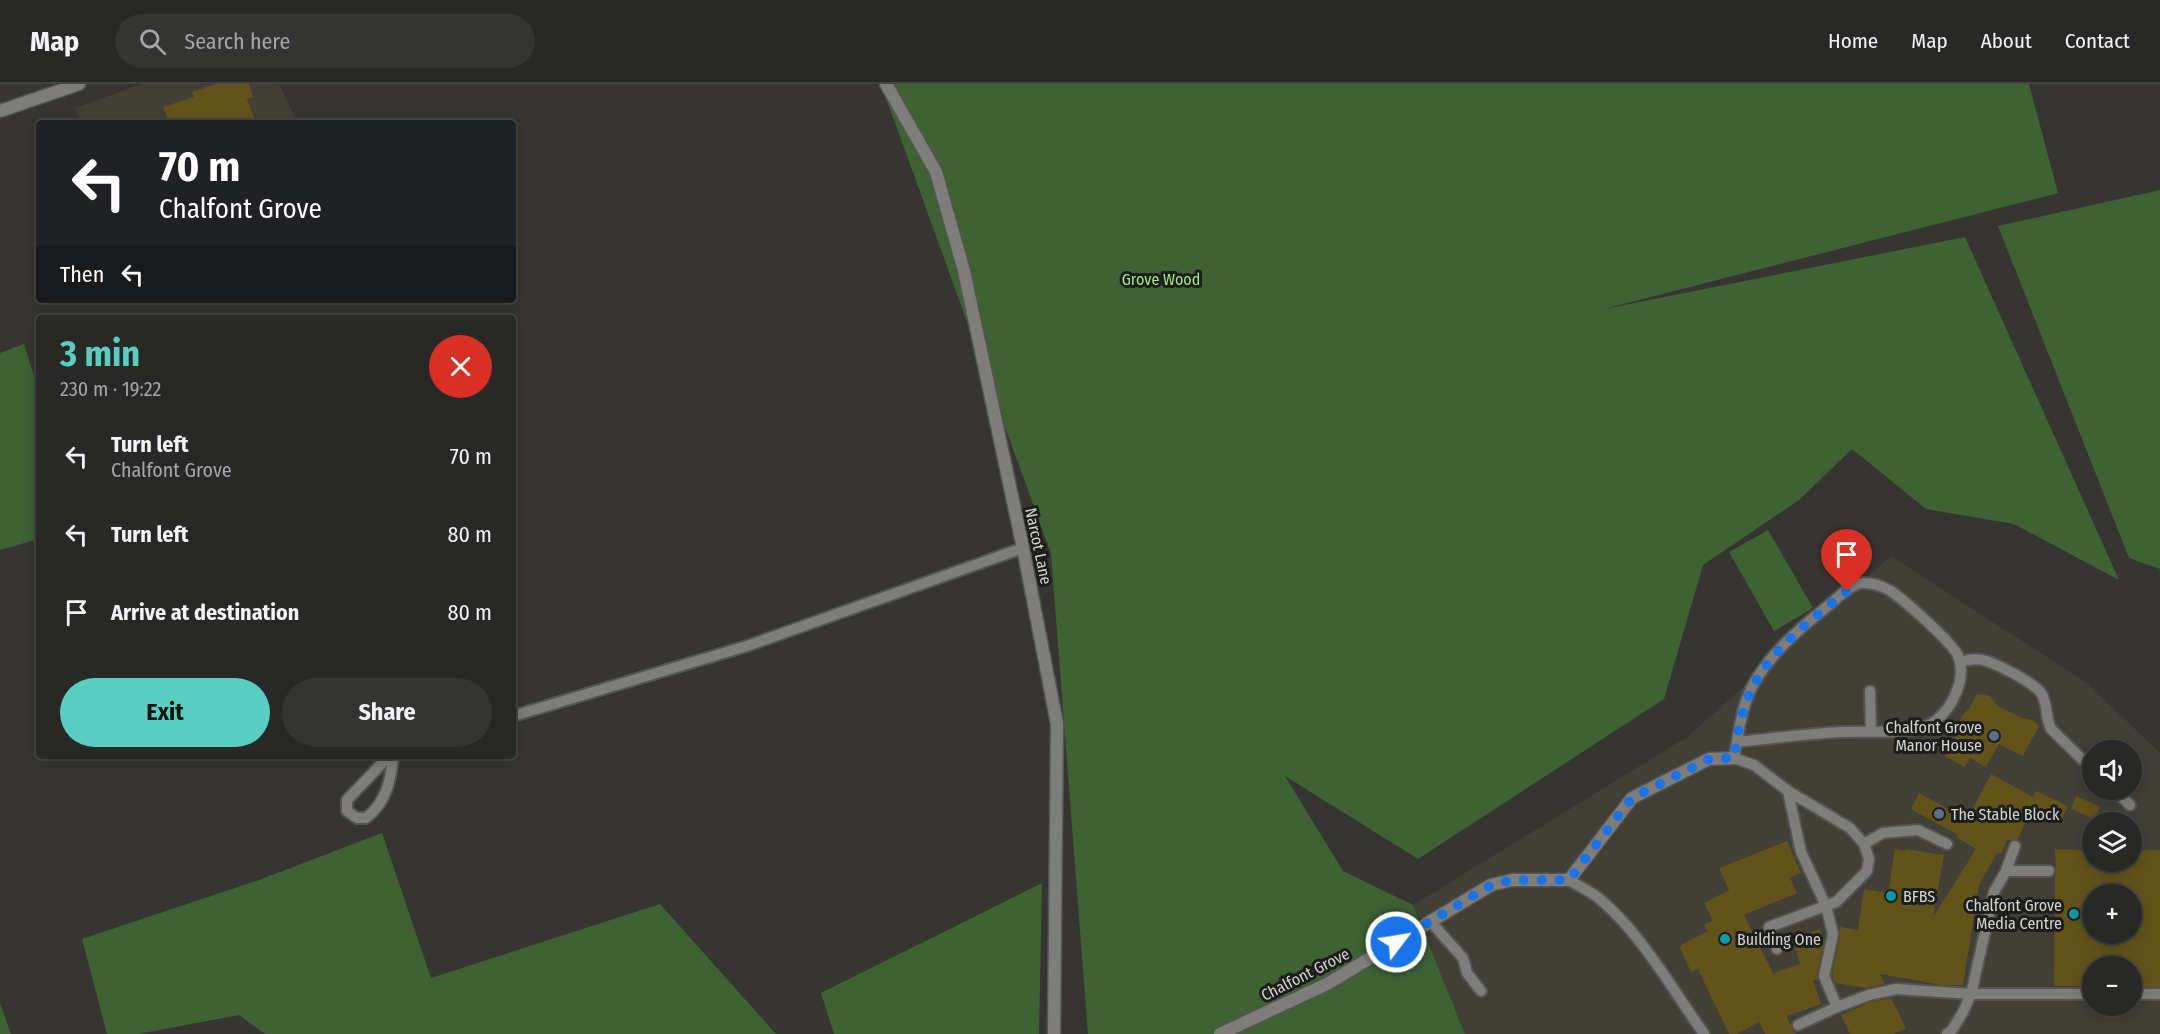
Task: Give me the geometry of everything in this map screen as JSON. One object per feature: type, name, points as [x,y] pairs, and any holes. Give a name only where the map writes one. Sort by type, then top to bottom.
[{"type":"street","points":[[0,111],[78,84]]},
{"type":"street","name":"Narcot Lane","points":[[886,84],[936,172],[963,271],[1023,548],[1057,724],[1054,1034]]},
{"type":"street","points":[[1569,880],[1632,798],[1709,759],[1734,758]]},
{"type":"street","name":"Chalfont Grove","points":[[1220,1034],[1327,984],[1491,885],[1512,880],[1569,880]]},
{"type":"lane","points":[[516,715],[747,646],[1023,548]]},
{"type":"lane","points":[[1737,742],[1809,734],[1904,730],[1923,727],[1936,720],[1958,689],[1960,662],[1953,648],[1890,590],[1860,583],[1797,630],[1770,661],[1748,695],[1737,742],[1734,758],[1754,765],[1788,791],[1850,828],[1864,844],[1869,859],[1867,871],[1836,902],[1769,927],[1777,949]]},
{"type":"lane","points":[[1960,662],[1973,659],[1983,660],[2018,676],[2036,688],[2042,694],[2047,722],[2051,729],[2082,759]]},
{"type":"lane","points":[[1870,691],[1871,731]]},
{"type":"lane","points":[[388,759],[347,800],[347,812],[357,818],[366,818],[374,812],[390,784],[391,759]]},
{"type":"lane","points":[[1788,791],[1801,852],[1826,906],[1833,934],[1824,976],[1837,1007]]},
{"type":"lane","points":[[2125,800],[2130,805]]},
{"type":"lane","points":[[1864,844],[1883,833],[1918,830],[1947,844]]},
{"type":"lane","points":[[1947,1034],[1963,1012],[1971,994],[1994,892],[2006,871],[2015,846]]},
{"type":"lane","points":[[2006,871],[2049,871]]},
{"type":"lane","points":[[1569,880],[1600,900],[1637,939],[1704,1034]]},
{"type":"lane","points":[[1430,921],[1462,958],[1467,973],[1481,991]]},
{"type":"lane","points":[[1798,1025],[1837,1007],[1896,988],[1971,994],[2082,994]]},
{"type":"lane","points":[[2142,994],[2160,994]]},
{"type":"shaded area","points":[[142,84],[279,84],[297,120],[78,120],[75,108]]},
{"type":"shaded area","points":[[1891,556],[2087,683],[2160,753],[2160,1034],[1465,1034],[1413,905],[1687,737]]},
{"type":"green space","name":"Grove Wood","points":[[881,84],[2029,84],[2058,193],[1604,309],[1965,237],[2119,580],[2014,524],[1926,509],[1852,449],[1799,500],[1703,565],[1664,699],[1418,859],[1285,776],[1343,871],[1413,905],[1465,1034],[1088,1034],[1051,554]]},
{"type":"green space","points":[[2160,190],[2160,569],[2129,558],[1998,226]]},
{"type":"green space","points":[[24,344],[36,382],[36,540],[0,550],[0,353]]},
{"type":"green space","points":[[1768,530],[1813,608],[1774,631],[1729,552]]},
{"type":"green space","points":[[382,833],[431,978],[660,904],[776,1034],[265,1034],[239,1015],[138,1034],[107,1034],[82,939],[259,880]]},
{"type":"green space","points":[[1042,883],[1039,1034],[834,1034],[821,993]]},
{"type":"green space","points":[[0,1003],[11,1034],[0,1034]]},
{"type":"building","points":[[216,84],[249,84],[253,97],[247,99],[255,120],[168,120],[163,107],[194,97],[192,92]]},
{"type":"building","name":"Chalfont Grove Manor House","points":[[1977,694],[1990,696],[1998,706],[2022,718],[2033,720],[2039,726],[2023,756],[1999,744],[1986,767],[1970,758],[1965,767],[1945,756],[1959,729],[1961,716],[1969,709]]},
{"type":"building","name":"BFBS","points":[[1991,774],[2033,797],[2036,791],[2068,806],[2061,821],[2032,807],[2018,839],[2007,840],[2001,854],[1997,853],[1979,885],[1963,985],[1942,985],[1880,974],[1885,984],[1866,988],[1835,983],[1832,975],[1840,927],[1858,930],[1864,889],[1888,893],[1895,849],[1944,855],[1933,917],[1976,849],[1956,837],[1958,835],[1911,809],[1919,793],[1967,819]]},
{"type":"building","points":[[2076,796],[2100,807],[2098,812],[2082,814],[2071,809]]},
{"type":"building","name":"Building One","points":[[1787,841],[1801,873],[1790,878],[1797,893],[1744,915],[1773,973],[1800,964],[1792,938],[1820,929],[1824,941],[1817,974],[1818,980],[1813,980],[1821,1004],[1787,1016],[1796,1034],[1765,1034],[1759,1022],[1736,1034],[1729,1034],[1698,969],[1691,972],[1679,946],[1708,931],[1704,925],[1713,920],[1704,903],[1729,890],[1719,868]]},
{"type":"building","name":"Chalfont Grove Media Centre","points":[[2055,849],[2082,850],[2082,872],[2142,872],[2142,850],[2160,850],[2160,987],[2142,987],[2142,956],[2082,956],[2082,986],[2054,986]]},
{"type":"building","points":[[1891,998],[1906,1028],[1894,1034],[1850,1034],[1841,1015],[1871,1002]]},
{"type":"place","name":"Chalfont Grove Manor House","points":[[1994,736]]},
{"type":"place","name":"The Stable Block","points":[[1939,814]]},
{"type":"place","name":"BFBS","points":[[1891,896]]},
{"type":"place","name":"Chalfont Grove Media Centre","points":[[2074,914]]},
{"type":"place","name":"Building One","points":[[1725,939]]},
{"type":"route","points":[[1396,942],[1469,896],[1491,885],[1512,880],[1569,880],[1632,798],[1709,759],[1734,758],[1748,695],[1770,661],[1797,630],[1847,591]]}]
